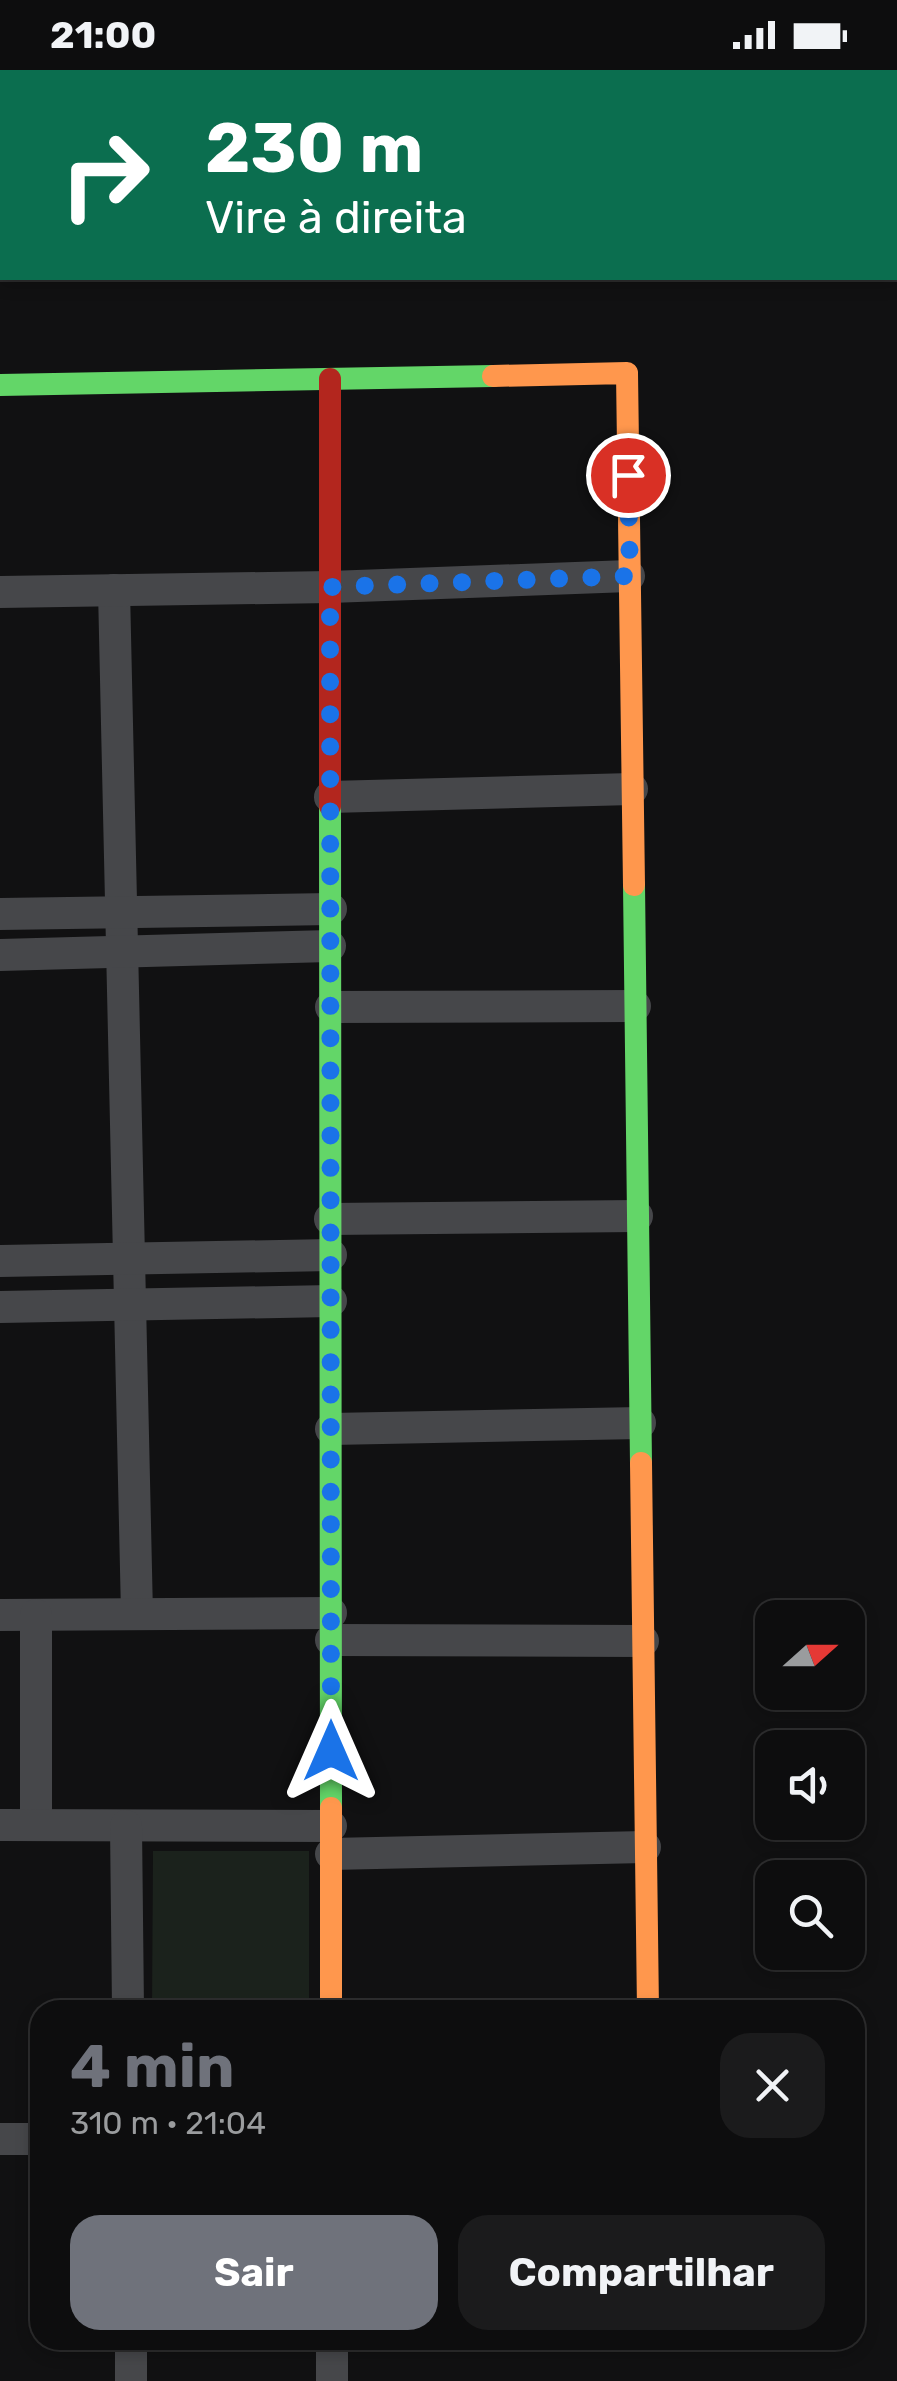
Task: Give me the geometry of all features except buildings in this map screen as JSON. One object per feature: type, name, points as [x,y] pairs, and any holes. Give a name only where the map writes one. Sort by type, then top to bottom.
[{"type":"street","points":[[0,384],[627,374],[648,2000]]},
{"type":"street","points":[[330,379],[332,2000]]},
{"type":"street","points":[[0,592],[330,587],[630,576]]},
{"type":"street","points":[[114,590],[137,1614]]},
{"type":"street","points":[[330,797],[632,789]]},
{"type":"street","points":[[0,914],[330,909]]},
{"type":"street","points":[[0,955],[330,946]]},
{"type":"street","points":[[331,1007],[635,1006]]},
{"type":"street","points":[[330,1218],[637,1216]]},
{"type":"street","points":[[0,1261],[330,1256]]},
{"type":"street","points":[[0,1307],[331,1301]]},
{"type":"street","points":[[331,1429],[640,1423]]},
{"type":"street","points":[[0,1615],[137,1614],[643,1641]]},
{"type":"street","points":[[36,1615],[36,1825]]},
{"type":"street","points":[[0,1825],[126,1826],[331,1840],[645,1847]]},
{"type":"street","points":[[126,1826],[128,2000]]},
{"type":"street","points":[[0,2139],[30,2139]]},
{"type":"street","points":[[130,2350],[131,2381]]},
{"type":"street","points":[[332,2350],[332,2381]]},
{"type":"shaded area","points":[[153,1851],[309,1851],[309,2000],[152,2000]]},
{"type":"traffic: fast","points":[[0,385],[493,376]]},
{"type":"traffic: fast","points":[[330,806],[331,1808]]},
{"type":"traffic: fast","points":[[634,885],[641,1463]]},
{"type":"traffic: slow","points":[[493,376],[627,373],[634,885]]},
{"type":"traffic: slow","points":[[641,1463],[648,2000]]},
{"type":"traffic: slow","points":[[331,1808],[331,2000]]},
{"type":"traffic: jam","points":[[330,379],[330,806]]},
{"type":"route","points":[[331,1751],[330,587],[630,576],[628,475]]}]
